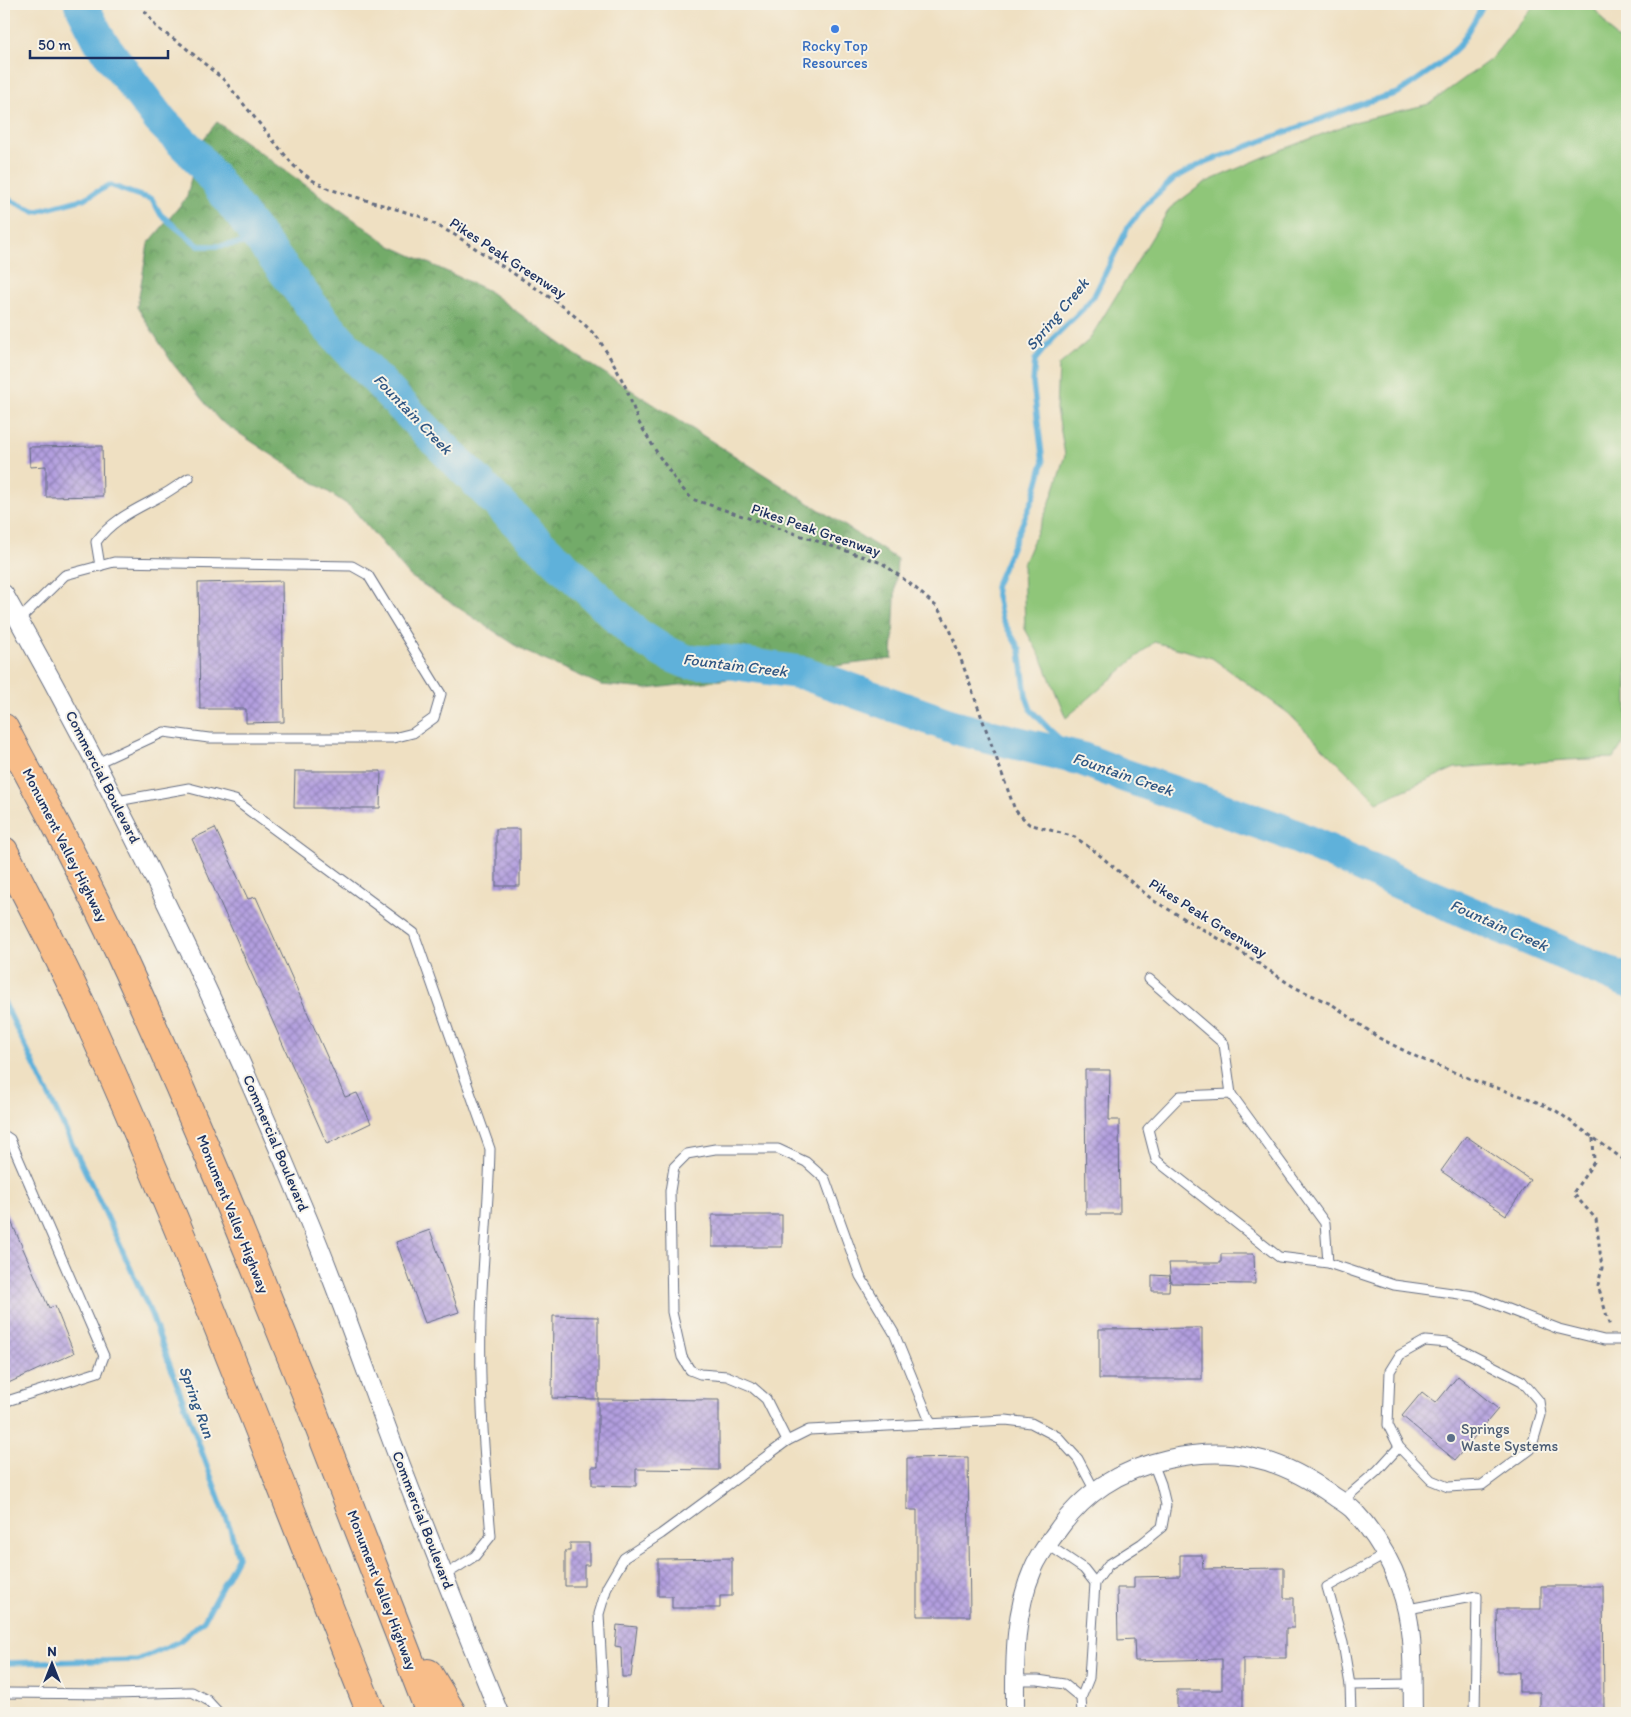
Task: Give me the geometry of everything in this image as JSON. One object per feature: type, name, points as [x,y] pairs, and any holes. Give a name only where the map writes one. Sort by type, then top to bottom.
[{"type":"highway","name":"Monument Valley Highway","points":[[4,728],[119,951],[182,1090],[239,1226],[430,1713]]},
{"type":"highway","points":[[4,851],[90,1023],[134,1125],[216,1320],[371,1713]]},
{"type":"highway","points":[[391,1612],[452,1713]]},
{"type":"street","name":"Commercial Boulevard","points":[[4,594],[117,801],[238,1054],[309,1222],[444,1576],[499,1713]]},
{"type":"street","points":[[1015,1713],[1016,1631],[1024,1590],[1033,1567],[1063,1521],[1094,1491],[1120,1475],[1153,1463],[1206,1454],[1230,1454],[1253,1457],[1280,1465],[1302,1475],[1351,1509],[1370,1530],[1400,1584],[1408,1609],[1411,1632],[1413,1713]]},
{"type":"lane","points":[[100,566],[96,542],[104,531],[120,517],[167,493],[188,478]]},
{"type":"lane","points":[[19,620],[65,575],[114,562],[352,566],[368,575],[441,694],[434,718],[413,734],[393,738],[209,738],[164,732],[97,763]]},
{"type":"lane","points":[[117,801],[190,788],[235,800],[414,933],[490,1149],[490,1185],[481,1320],[483,1450],[491,1536],[475,1556],[444,1576]]},
{"type":"lane","points":[[1149,979],[1224,1044],[1232,1094],[1325,1223],[1328,1263]]},
{"type":"lane","points":[[1232,1094],[1180,1096],[1148,1130],[1156,1160],[1279,1257],[1328,1263],[1394,1284],[1474,1296],[1559,1329],[1604,1340],[1627,1340]]},
{"type":"lane","points":[[4,1135],[10,1139],[104,1356],[98,1372],[4,1402]]},
{"type":"lane","points":[[787,1441],[766,1398],[751,1386],[727,1376],[700,1374],[690,1370],[682,1357],[672,1312],[670,1191],[674,1167],[687,1154],[715,1149],[778,1149],[806,1162],[825,1179],[860,1276],[894,1333],[932,1424]]},
{"type":"lane","points":[[1425,1341],[1448,1343],[1522,1381],[1539,1401],[1541,1415],[1530,1449],[1482,1485],[1448,1487],[1431,1480],[1399,1447],[1388,1425],[1390,1371],[1400,1355],[1425,1341]]},
{"type":"lane","points":[[602,1713],[603,1690],[599,1614],[608,1587],[624,1558],[661,1534],[787,1441],[809,1430],[1006,1420],[1031,1423],[1058,1437],[1078,1459],[1094,1491]]},
{"type":"lane","points":[[1341,1502],[1377,1471],[1399,1447]]},
{"type":"lane","points":[[1082,1713],[1081,1698],[1088,1678],[1095,1583],[1108,1565],[1141,1544],[1162,1527],[1166,1505],[1153,1463]]},
{"type":"lane","points":[[1047,1544],[1084,1569],[1095,1583]]},
{"type":"lane","points":[[1351,1713],[1350,1685],[1343,1643],[1327,1587],[1386,1556]]},
{"type":"lane","points":[[1408,1609],[1477,1596],[1475,1713]]},
{"type":"lane","points":[[1015,1680],[1038,1680],[1064,1684],[1081,1698]]},
{"type":"lane","points":[[1350,1685],[1412,1684]]},
{"type":"lane","points":[[4,1693],[112,1694],[192,1692],[207,1700],[219,1713]]},
{"type":"path","name":"Pikes Peak Greenway","points":[[140,4],[157,28],[181,44],[224,80],[294,166],[312,180],[329,189],[419,216],[455,235],[560,304],[584,323],[598,338],[614,364],[627,390],[638,422],[679,485],[692,499],[882,563],[914,586],[936,607],[950,629],[1015,810],[1029,824],[1075,837],[1154,900],[1235,948],[1294,987],[1333,1005],[1378,1038],[1419,1058],[1473,1080],[1530,1099],[1555,1110],[1627,1162]]},
{"type":"path","points":[[1593,1137],[1594,1162],[1572,1193],[1596,1219],[1602,1268],[1598,1285],[1606,1318],[1615,1340]]},
{"type":"green space","points":[[1535,4],[1591,4],[1627,52],[1627,737],[1614,758],[1455,768],[1377,802],[1288,713],[1212,658],[1154,642],[1066,718],[1042,659],[1025,629],[1023,564],[1049,505],[1065,455],[1057,409],[1059,365],[1089,340],[1170,208],[1204,183],[1278,151],[1354,122],[1429,104],[1491,59]]},
{"type":"green space","points":[[217,122],[391,246],[487,290],[576,355],[897,559],[892,659],[647,689],[601,685],[526,652],[410,576],[351,507],[219,420],[173,364],[137,307],[148,244],[187,197],[198,146]]},
{"type":"building","points":[[102,446],[103,496],[46,497],[46,466],[30,467],[29,447]]},
{"type":"building","points":[[282,581],[284,722],[246,723],[246,709],[200,709],[198,583]]},
{"type":"building","points":[[295,771],[381,771],[380,808],[294,808]]},
{"type":"building","points":[[215,828],[248,899],[256,897],[345,1097],[357,1093],[371,1123],[327,1144],[192,839]]},
{"type":"building","points":[[496,829],[520,829],[520,886],[496,886]]},
{"type":"building","points":[[1085,1070],[1110,1070],[1109,1120],[1119,1120],[1120,1214],[1086,1214]]},
{"type":"building","points":[[1466,1136],[1530,1180],[1506,1215],[1441,1171]]},
{"type":"building","points":[[4,1205],[49,1308],[55,1306],[74,1353],[4,1385]]},
{"type":"building","points":[[712,1215],[782,1215],[782,1247],[712,1247]]},
{"type":"building","points":[[430,1230],[459,1312],[425,1323],[396,1242]]},
{"type":"building","points":[[1221,1254],[1254,1254],[1255,1284],[1171,1283],[1169,1263],[1221,1263]]},
{"type":"building","points":[[1152,1275],[1170,1276],[1169,1291],[1152,1291]]},
{"type":"building","points":[[553,1316],[598,1317],[598,1399],[552,1398]]},
{"type":"building","points":[[1202,1328],[1202,1379],[1099,1379],[1099,1329]]},
{"type":"building","name":"Springs Waste Systems","points":[[1458,1376],[1498,1409],[1455,1460],[1402,1416],[1422,1392],[1436,1403]]},
{"type":"building","points":[[598,1399],[719,1400],[719,1470],[636,1469],[636,1486],[592,1485],[592,1467],[598,1467]]},
{"type":"building","points":[[968,1457],[970,1616],[917,1616],[917,1510],[907,1510],[907,1458]]},
{"type":"building","points":[[570,1543],[589,1543],[589,1565],[584,1565],[584,1586],[565,1586],[565,1551],[570,1551]]},
{"type":"building","points":[[1180,1555],[1202,1555],[1203,1569],[1284,1568],[1284,1598],[1294,1598],[1294,1628],[1286,1628],[1286,1658],[1243,1658],[1243,1713],[1177,1713],[1177,1690],[1222,1690],[1222,1659],[1135,1661],[1134,1639],[1118,1640],[1117,1588],[1134,1588],[1134,1577],[1180,1576]]},
{"type":"building","points":[[732,1558],[732,1596],[720,1596],[720,1608],[672,1608],[672,1596],[658,1596],[658,1559]]},
{"type":"building","points":[[1541,1586],[1603,1586],[1604,1713],[1540,1713],[1540,1692],[1519,1692],[1519,1672],[1498,1672],[1497,1609],[1541,1609]]},
{"type":"building","points":[[617,1625],[637,1627],[631,1677],[622,1677],[621,1647],[615,1646]]},
{"type":"waterway","name":"Fountain Creek","points":[[81,4],[100,41],[159,119],[197,157],[327,326],[398,402],[533,538],[636,634],[664,652],[688,662],[727,662],[804,673],[960,729],[1082,759],[1281,830],[1627,981]]},
{"type":"waterway","name":"Spring Creek","points":[[1082,759],[1031,710],[1026,696],[1020,650],[1002,619],[995,587],[1034,496],[1043,463],[1033,383],[1035,360],[1052,339],[1083,309],[1095,294],[1128,227],[1148,202],[1175,178],[1203,163],[1366,102],[1398,93],[1440,64],[1459,46],[1484,4]]},
{"type":"waterway","name":"Spring Run","points":[[4,197],[35,212],[83,199],[110,185],[152,199],[161,215],[199,246],[218,246],[262,241]]},
{"type":"waterway","name":"Spring Run","points":[[4,1002],[110,1223],[151,1314],[230,1528],[238,1557],[204,1620],[180,1641],[138,1660],[4,1663]]},
{"type":"place","name":"Rocky Top Resources","points":[[835,29]]},
{"type":"place","name":"Springs Waste Systems","points":[[1451,1438]]}]
